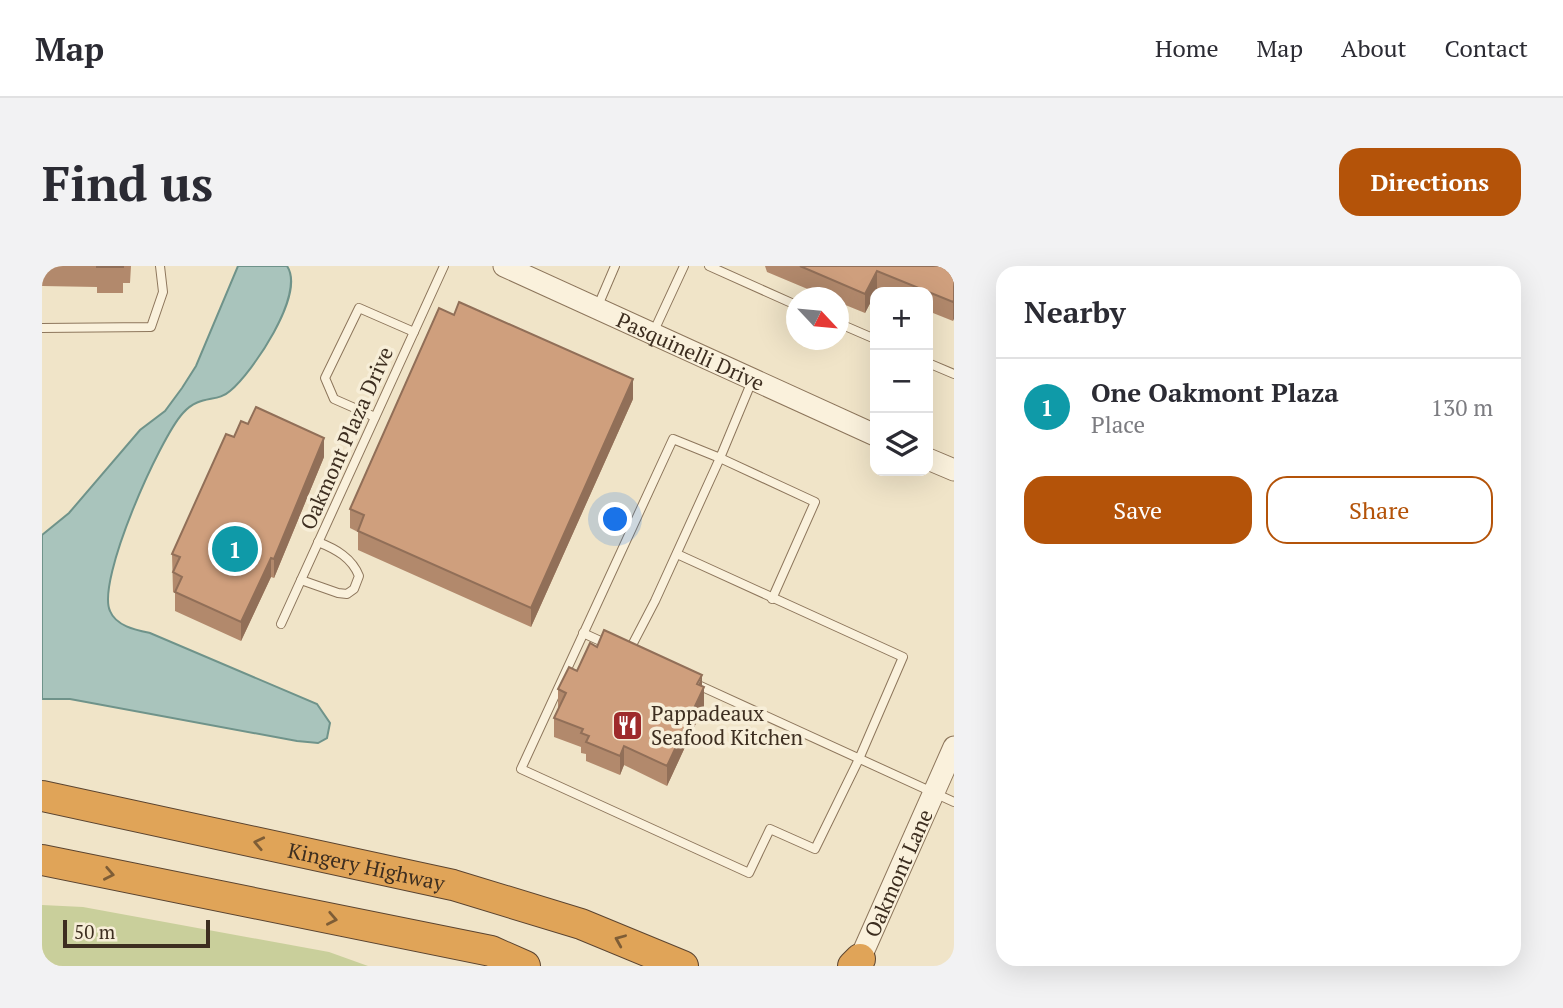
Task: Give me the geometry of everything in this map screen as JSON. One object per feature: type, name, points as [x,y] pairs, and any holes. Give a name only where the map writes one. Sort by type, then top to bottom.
[{"type":"highway","name":"Kingery Highway","points":[[42,796],[453,885],[582,924],[683,966]]},
{"type":"highway","points":[[42,860],[491,951],[524,966]]},
{"type":"street","name":"Pasquinelli Drive","points":[[504,266],[870,433]]},
{"type":"street","points":[[933,460],[954,470]]},
{"type":"street","name":"Oakmont Lane","points":[[857,964],[954,747]]},
{"type":"lane","points":[[42,328],[151,327],[163,292],[160,266]]},
{"type":"lane","name":"Oakmont Plaza Drive","points":[[281,624],[444,266]]},
{"type":"lane","points":[[597,308],[615,266]]},
{"type":"lane","points":[[652,333],[684,266]]},
{"type":"lane","points":[[709,266],[786,301]]},
{"type":"lane","points":[[375,417],[334,399],[325,378],[359,308],[414,332]]},
{"type":"lane","points":[[849,328],[870,338]]},
{"type":"lane","points":[[933,365],[954,374]]},
{"type":"lane","points":[[628,653],[677,554],[753,379]]},
{"type":"lane","points":[[677,554],[772,599],[903,657],[859,759],[815,849],[770,829],[749,873],[521,769],[673,439],[814,502],[772,599]]},
{"type":"lane","points":[[301,580],[338,593],[347,594],[354,589],[359,576],[355,566],[341,554],[318,542]]},
{"type":"lane","points":[[583,633],[640,659]]},
{"type":"lane","points":[[688,681],[954,803]]},
{"type":"green space","points":[[42,905],[83,907],[329,952],[368,966],[42,966]]},
{"type":"water","points":[[238,266],[287,266],[291,279],[283,313],[263,351],[240,382],[225,395],[189,407],[173,427],[146,479],[121,542],[108,595],[110,611],[117,620],[127,626],[150,633],[317,704],[330,723],[327,738],[318,743],[70,699],[42,699],[42,535],[69,513],[140,430],[165,411],[182,388],[196,366]]},
{"type":"building","points":[[800,266],[954,266],[953,302],[933,294],[933,287],[916,287],[877,271],[865,294]]},
{"type":"building","points":[[459,302],[633,379],[531,608],[358,531],[364,515],[350,509],[439,308],[454,315]]},
{"type":"building","points":[[256,407],[324,438],[274,559],[271,558],[241,622],[175,592],[182,577],[173,572],[180,557],[172,554],[226,434],[234,437],[241,421],[248,424]]},
{"type":"building","name":"Pappadeaux Seafood Kitchen","points":[[604,630],[702,675],[697,684],[704,687],[667,766],[624,746],[620,756],[586,742],[589,736],[581,733],[583,729],[554,718],[566,693],[558,689],[569,667],[577,671],[590,643],[597,647]]},
{"type":"place","name":"One Oakmont Plaza","points":[[235,549]]},
{"type":"place","name":"Pappadeaux Seafood Kitchen","points":[[628,725]]}]
